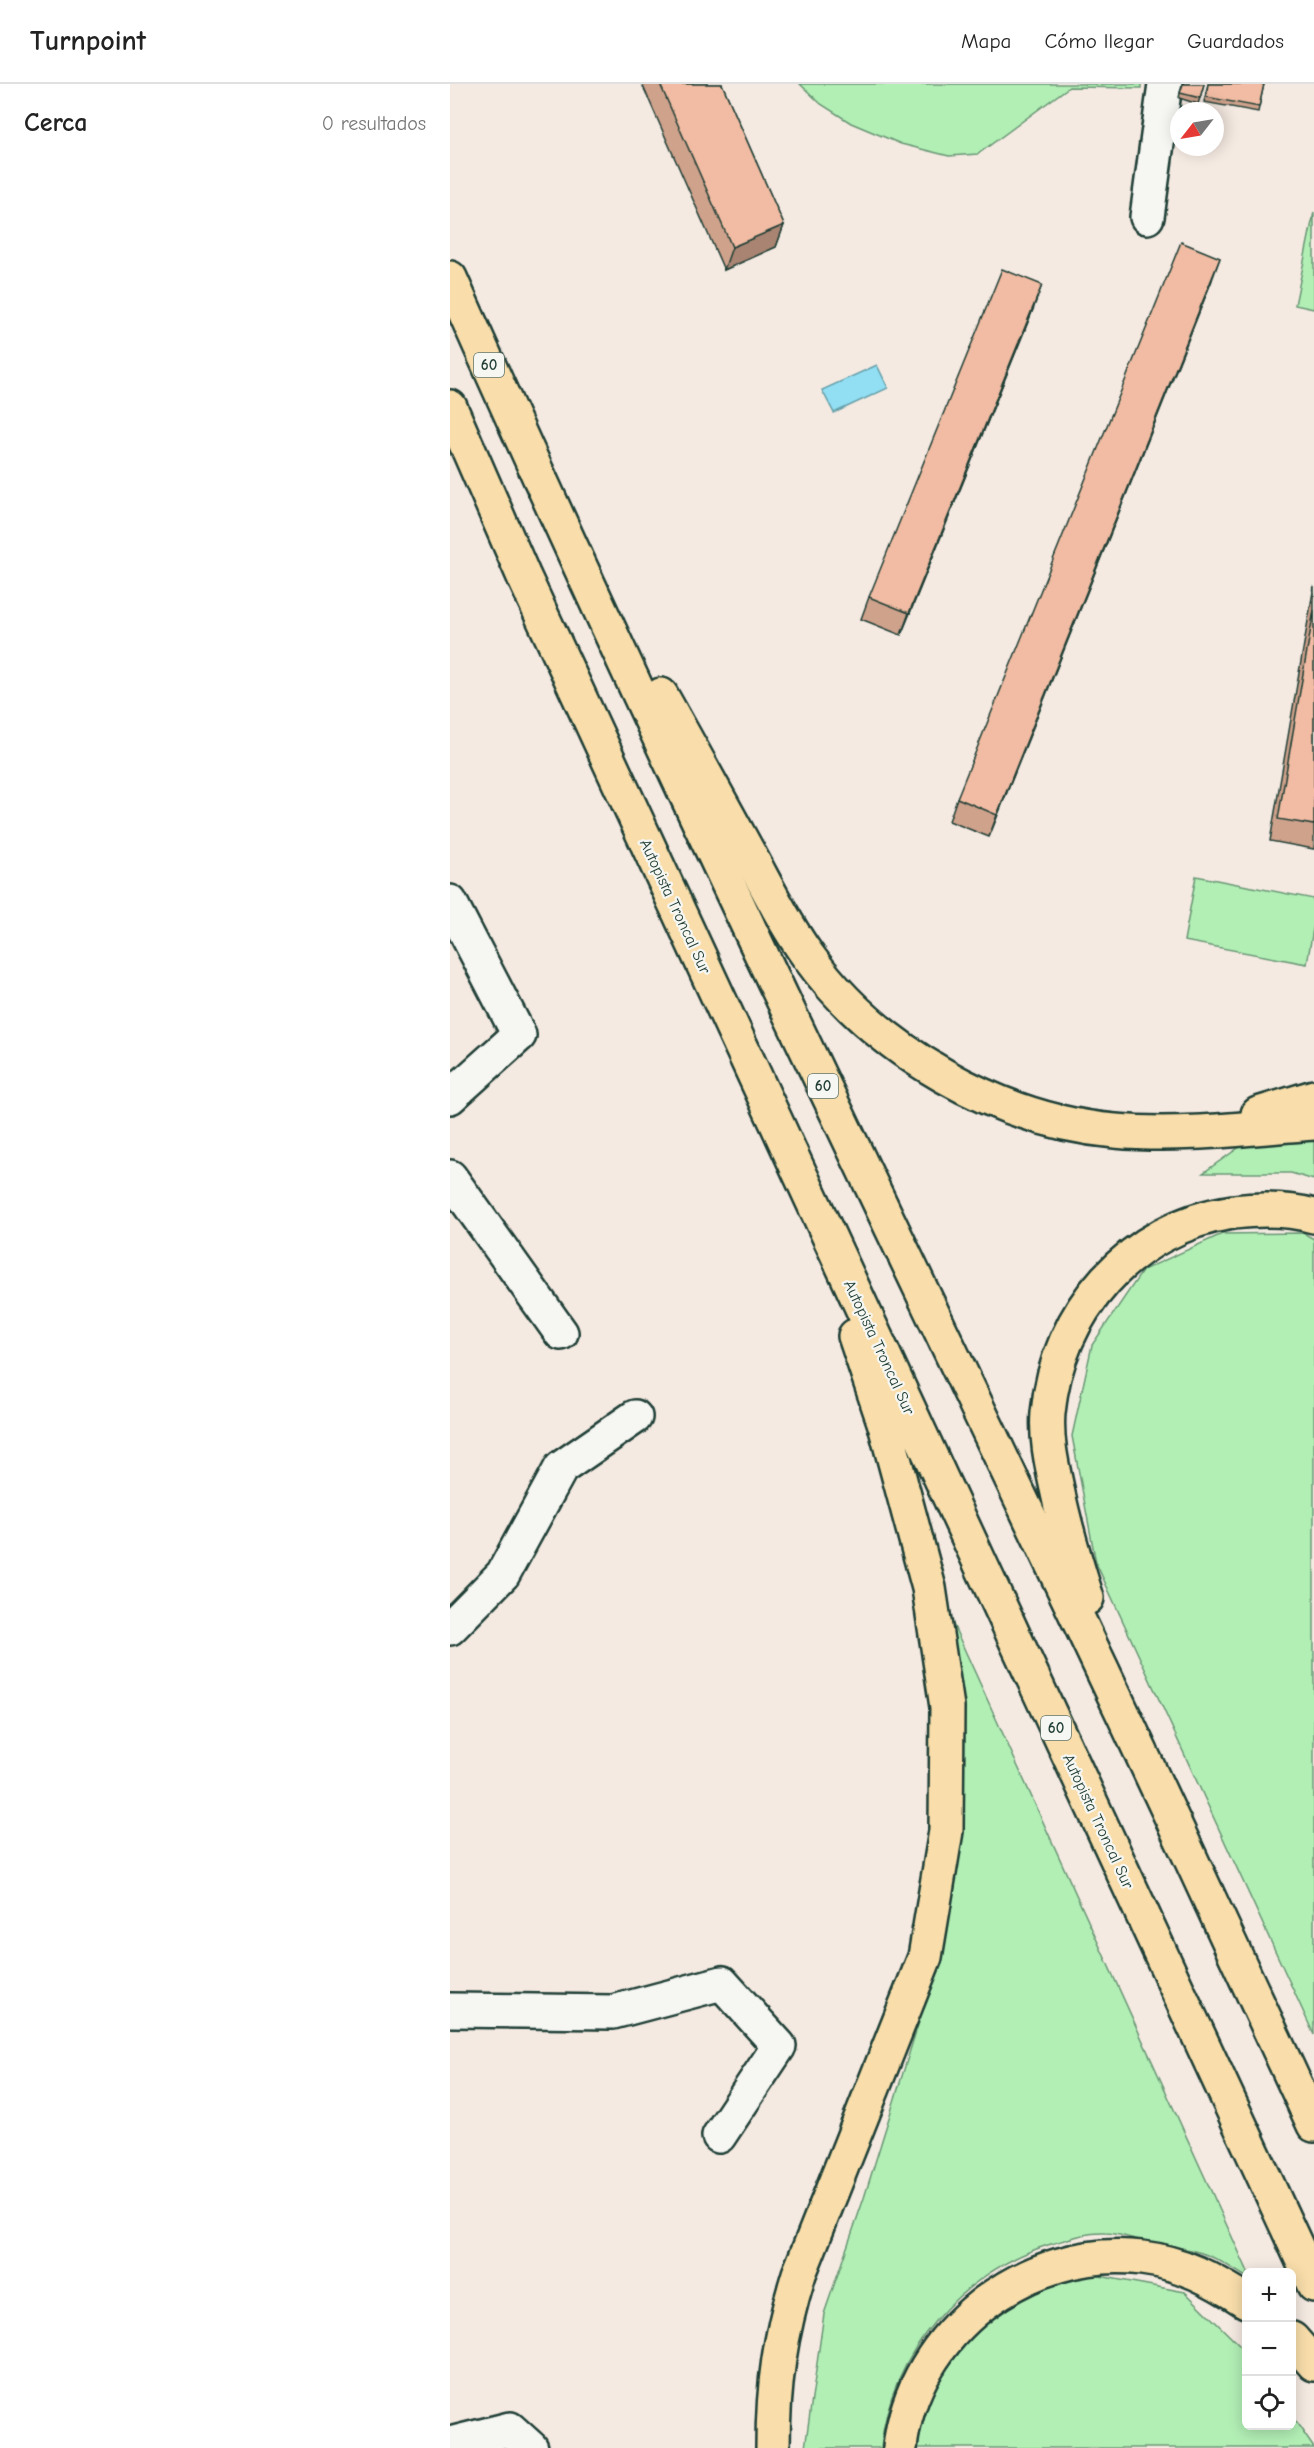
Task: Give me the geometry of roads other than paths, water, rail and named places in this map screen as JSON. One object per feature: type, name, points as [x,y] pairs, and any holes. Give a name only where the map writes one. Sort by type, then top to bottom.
[{"type":"highway","name":"60","points":[[450,278],[527,452],[710,848],[1125,1717],[1314,2125]]},
{"type":"highway","name":"Autopista Troncal Sur","points":[[450,407],[524,577],[1314,2285]]},
{"type":"highway","points":[[527,452],[783,918],[810,958],[841,995],[876,1028],[915,1058],[956,1082],[993,1100],[1072,1125],[1123,1132],[1195,1133],[1314,1123]]},
{"type":"highway","points":[[1195,1133],[1314,1097]]},
{"type":"highway","points":[[773,2448],[773,2405],[777,2361],[786,2317],[799,2274],[925,1957],[946,1831],[947,1707],[929,1588],[885,1425],[798,1170]]},
{"type":"highway","points":[[1125,1717],[1066,1535],[1048,1446],[1048,1415],[1052,1383],[1060,1353],[1072,1325],[1089,1298],[1124,1261],[1158,1237],[1206,1218],[1247,1210],[1278,1210],[1314,1216]]},
{"type":"highway","points":[[900,2448],[908,2412],[920,2381],[958,2325],[983,2303],[1011,2284],[1042,2270],[1074,2261],[1096,2258],[1142,2258],[1174,2264],[1206,2276],[1242,2298]]},
{"type":"highway","points":[[1296,2344],[1314,2364]]},
{"type":"street","points":[[1147,217],[1165,84]]},
{"type":"street","points":[[450,902],[519,1035],[450,1097]]},
{"type":"street","points":[[450,1177],[561,1333]]},
{"type":"street","points":[[450,1628],[503,1574],[561,1468],[635,1418]]},
{"type":"street","points":[[450,2010],[613,2012],[722,1983],[779,2046],[719,2136]]},
{"type":"street","points":[[450,2444],[510,2429],[531,2448]]},
{"type":"water","points":[[877,365],[888,388],[834,413],[822,390]]}]
